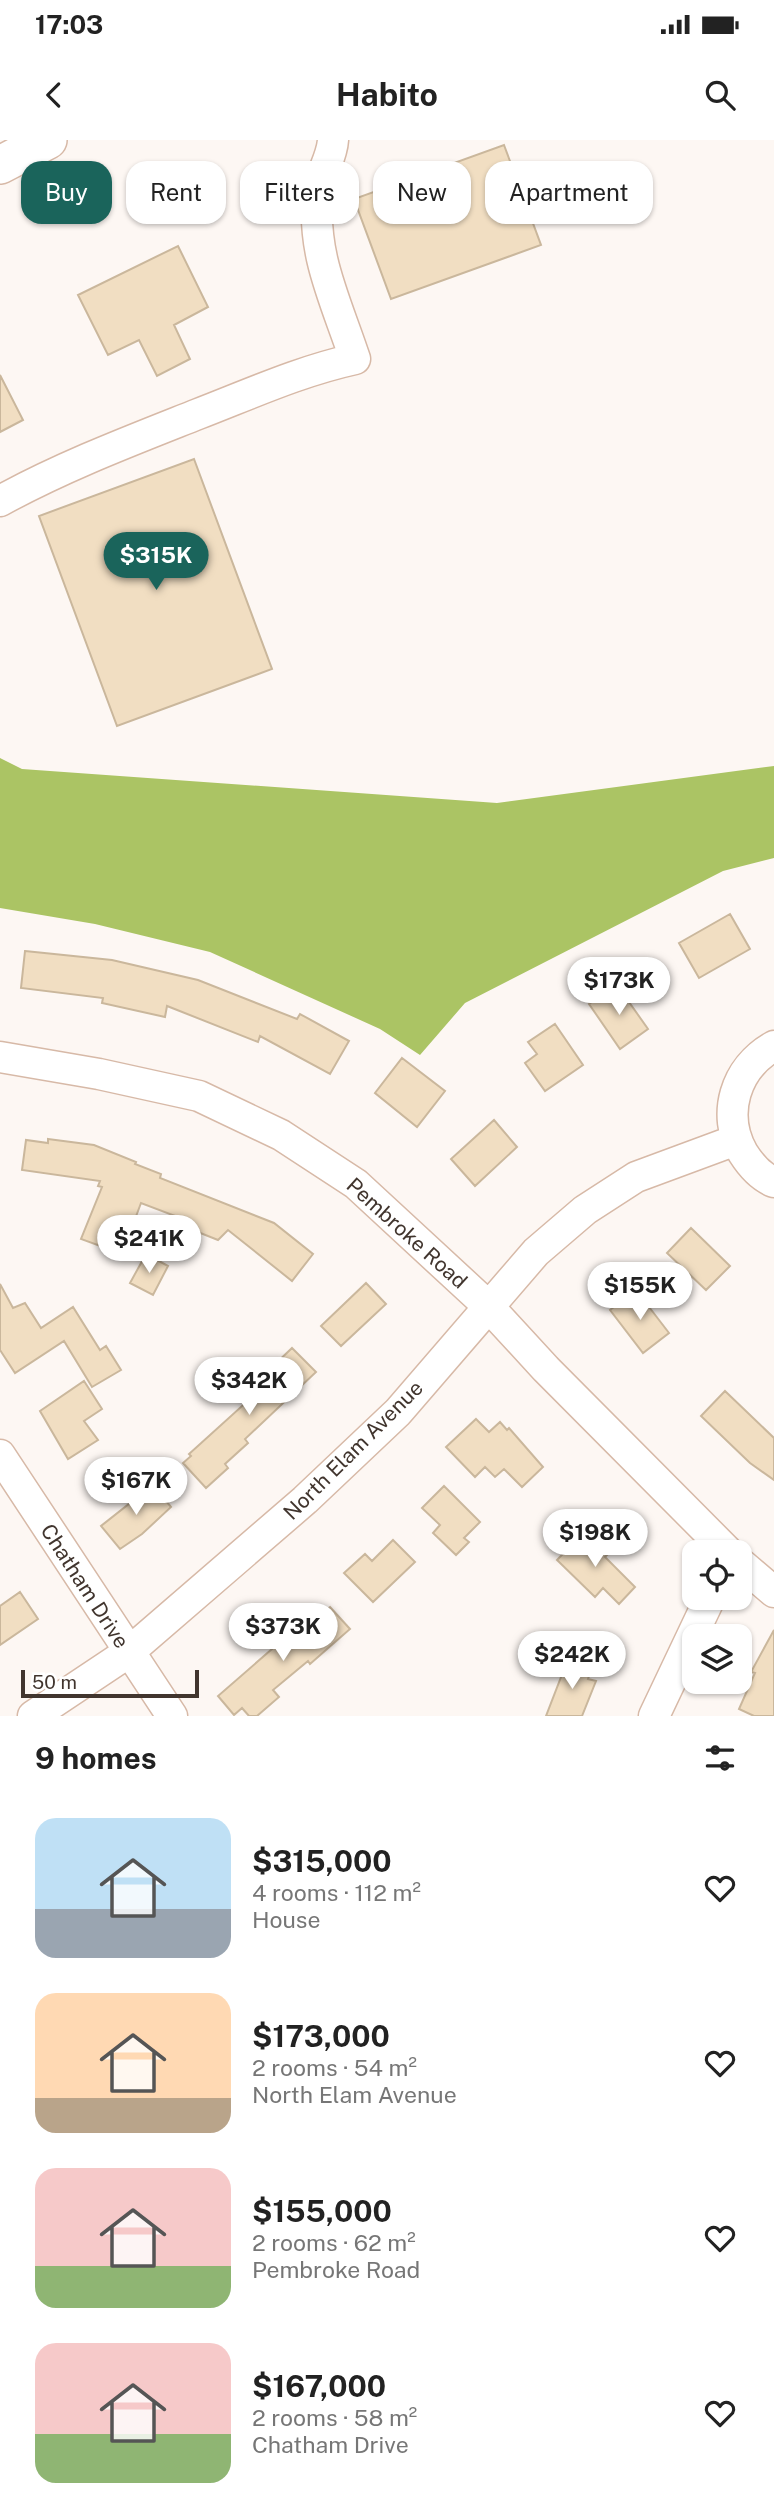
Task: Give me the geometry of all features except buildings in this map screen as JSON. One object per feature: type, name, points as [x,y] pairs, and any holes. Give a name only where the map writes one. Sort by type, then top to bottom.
[{"type":"main road","points":[[0,165],[48,140]]},
{"type":"street","points":[[0,501],[50,474],[100,453],[317,367],[355,359],[323,271],[315,232],[318,188],[333,140]]},
{"type":"street","points":[[774,1046],[761,1053],[745,1071],[735,1093],[731,1116],[736,1140],[749,1163],[774,1182]]},
{"type":"street","name":"Pembroke Road","points":[[0,1058],[99,1074],[199,1096],[281,1135],[356,1184],[488,1306],[545,1369],[716,1540]]},
{"type":"street","name":"North Elam Avenue","points":[[33,1716],[129,1652],[305,1500],[398,1412],[536,1252],[585,1210],[636,1177],[736,1140]]},
{"type":"street","name":"Chatham Drive","points":[[0,1455],[172,1716]]},
{"type":"street","points":[[752,1573],[774,1592]]},
{"type":"street","points":[[654,1716],[704,1610]]},
{"type":"green space","points":[[0,758],[22,769],[497,803],[774,766],[774,858],[723,871],[465,1003],[420,1055],[380,1029],[210,952],[95,924],[0,908]]}]
